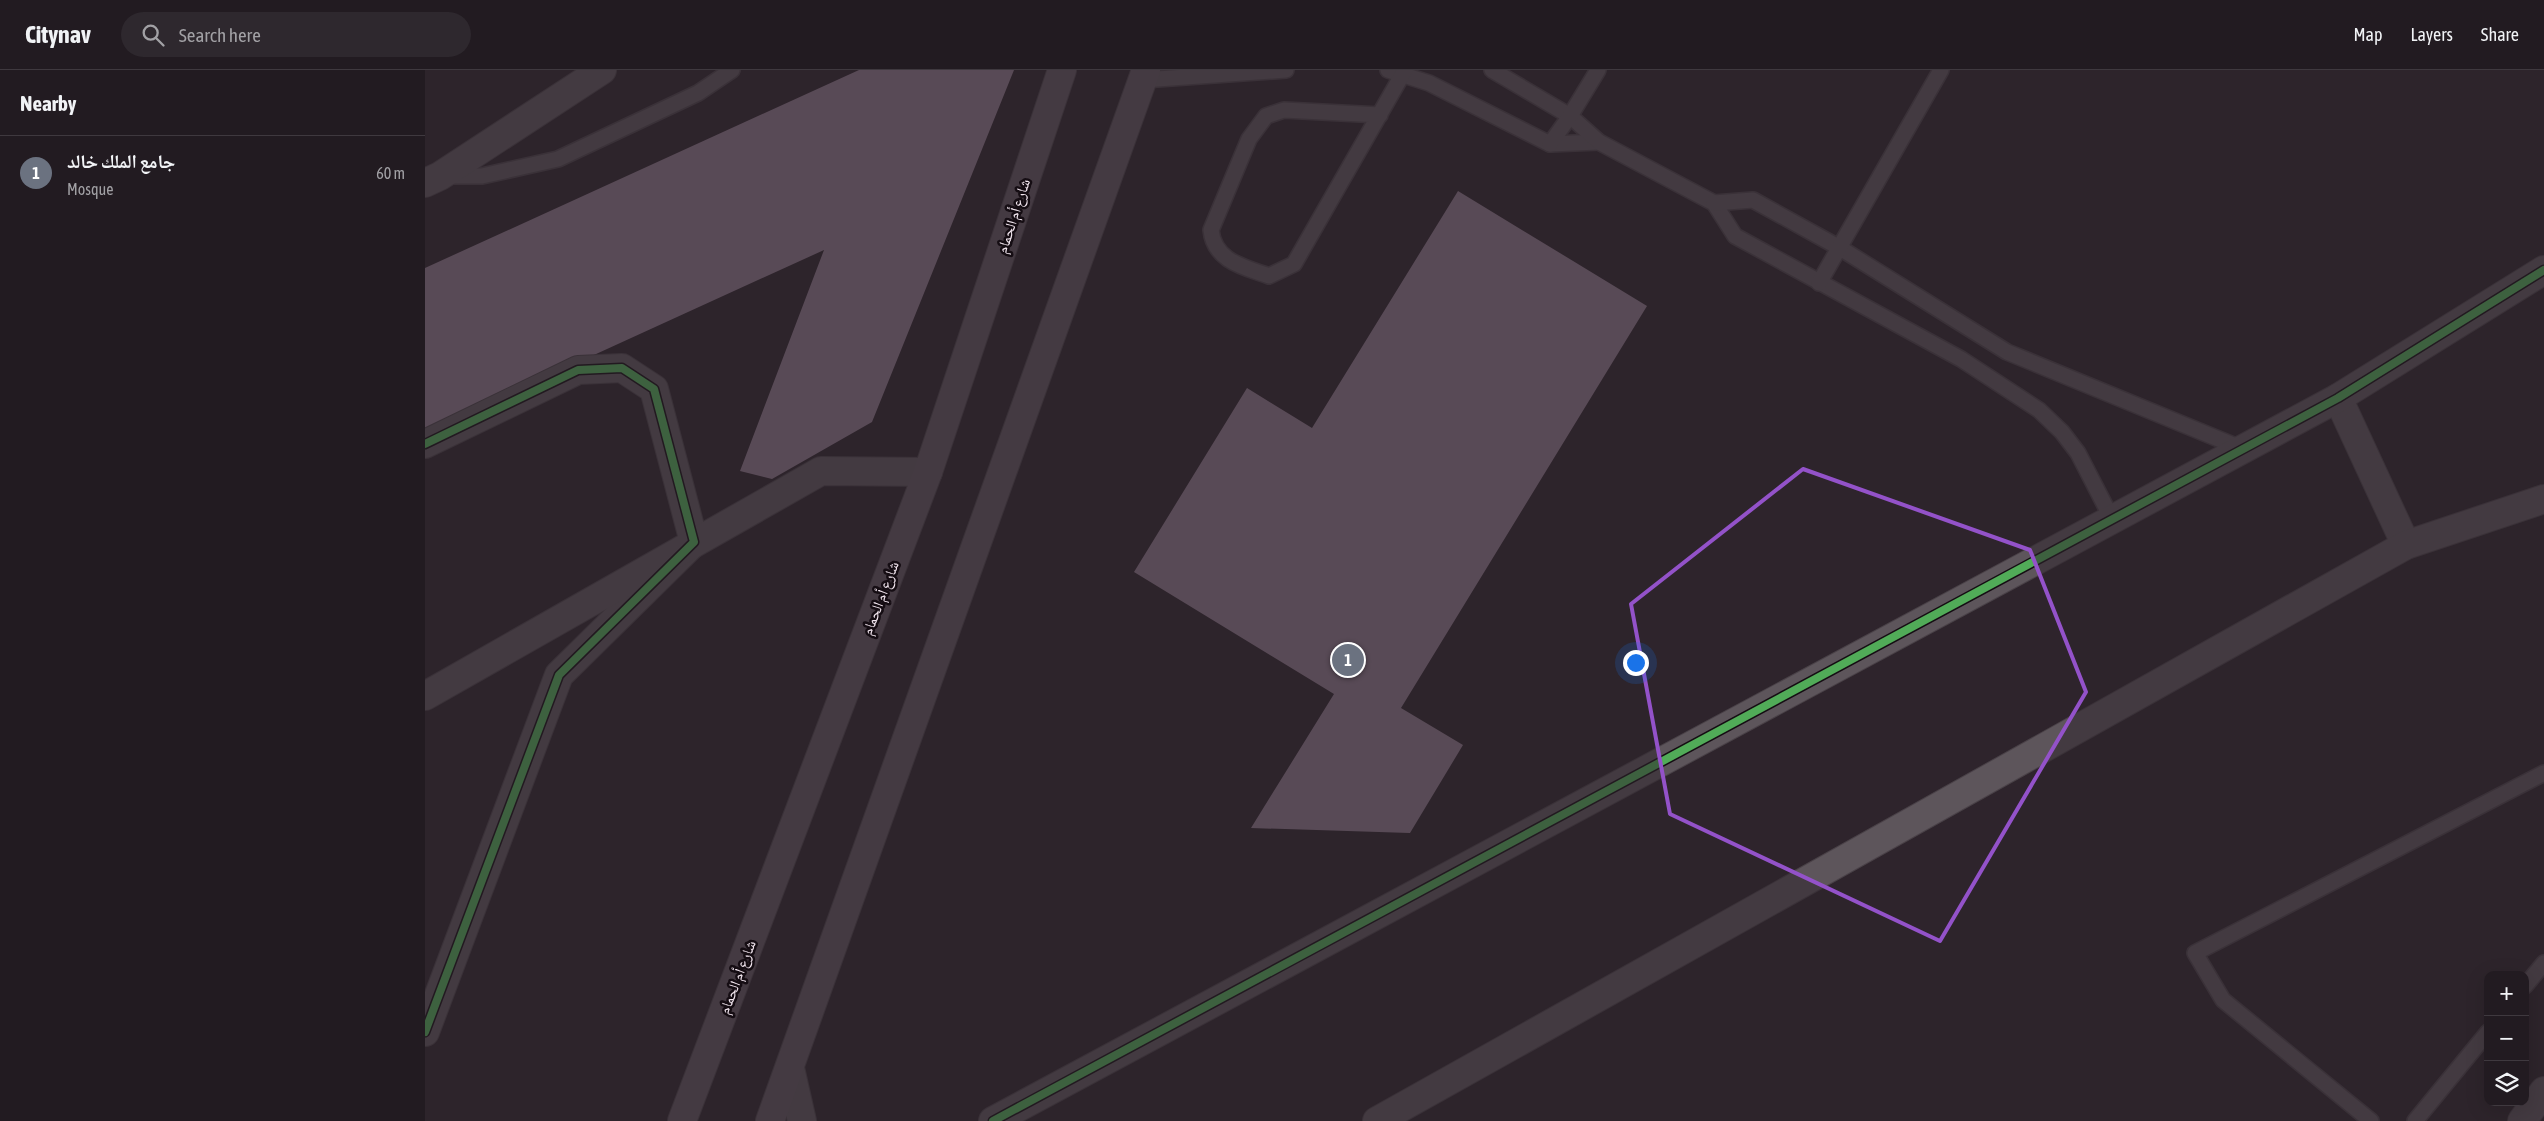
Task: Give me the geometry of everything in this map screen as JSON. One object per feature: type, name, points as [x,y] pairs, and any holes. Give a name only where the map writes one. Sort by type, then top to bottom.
[{"type":"main road","name":"شارع أم الحمام","points":[[682,1121],[927,472],[1062,70]]},
{"type":"main road","points":[[770,1121],[1144,75]]},
{"type":"street","points":[[432,180],[602,70]]},
{"type":"street","points":[[993,1121],[2338,398],[2544,270]]},
{"type":"street","points":[[425,444],[578,370],[621,368],[654,389],[694,542]]},
{"type":"street","points":[[2338,398],[2406,546]]},
{"type":"street","points":[[425,696],[821,471],[927,472]]},
{"type":"street","points":[[1377,1121],[2406,546],[2544,499]]},
{"type":"street","points":[[425,1032],[559,675],[694,542]]},
{"type":"street","points":[[790,1068],[803,1121]]},
{"type":"street","points":[[2522,1121],[2544,1091]]},
{"type":"lane","points":[[432,180],[483,176],[558,159],[698,93],[732,70]]},
{"type":"lane","points":[[1144,75],[1286,70]]},
{"type":"lane","points":[[1492,70],[1570,116],[1599,142],[1714,204],[1735,236],[1961,359],[2039,410],[2062,432],[2078,453],[2113,519]]},
{"type":"lane","points":[[1549,144],[1570,116],[1598,70]]},
{"type":"lane","points":[[1819,283],[1941,70]]},
{"type":"lane","points":[[1381,115],[1284,110],[1267,116],[1249,139],[1211,230],[1212,239],[1218,252],[1231,262],[1269,276],[1293,264],[1381,115],[1399,71],[1549,144],[1599,142]]},
{"type":"lane","points":[[1714,204],[1753,200],[1840,248],[2007,352],[2243,449]]},
{"type":"lane","points":[[2371,1121],[2223,1000],[2195,953],[2544,773]]},
{"type":"lane","points":[[2529,981],[2544,963]]},
{"type":"lane","points":[[2415,1121],[2484,1037]]},
{"type":"highlighted area","points":[[1803,469],[2030,550],[2086,692],[1940,941],[1670,814],[1631,604]]},
{"type":"building","points":[[859,70],[1014,70],[872,422],[772,479],[740,471],[824,250],[425,432],[425,268]]},
{"type":"building","points":[[1458,191],[1647,306],[1401,708],[1463,745],[1410,833],[1251,828],[1334,694],[1134,572],[1247,388],[1312,428]]},
{"type":"cycle path","points":[[993,1121],[2338,398],[2544,270]]},
{"type":"cycle path","points":[[425,444],[578,370],[622,368],[654,389],[694,542],[559,675],[425,1032]]},
{"type":"place","name":"جامع الملك خالد","points":[[1348,660]]}]
